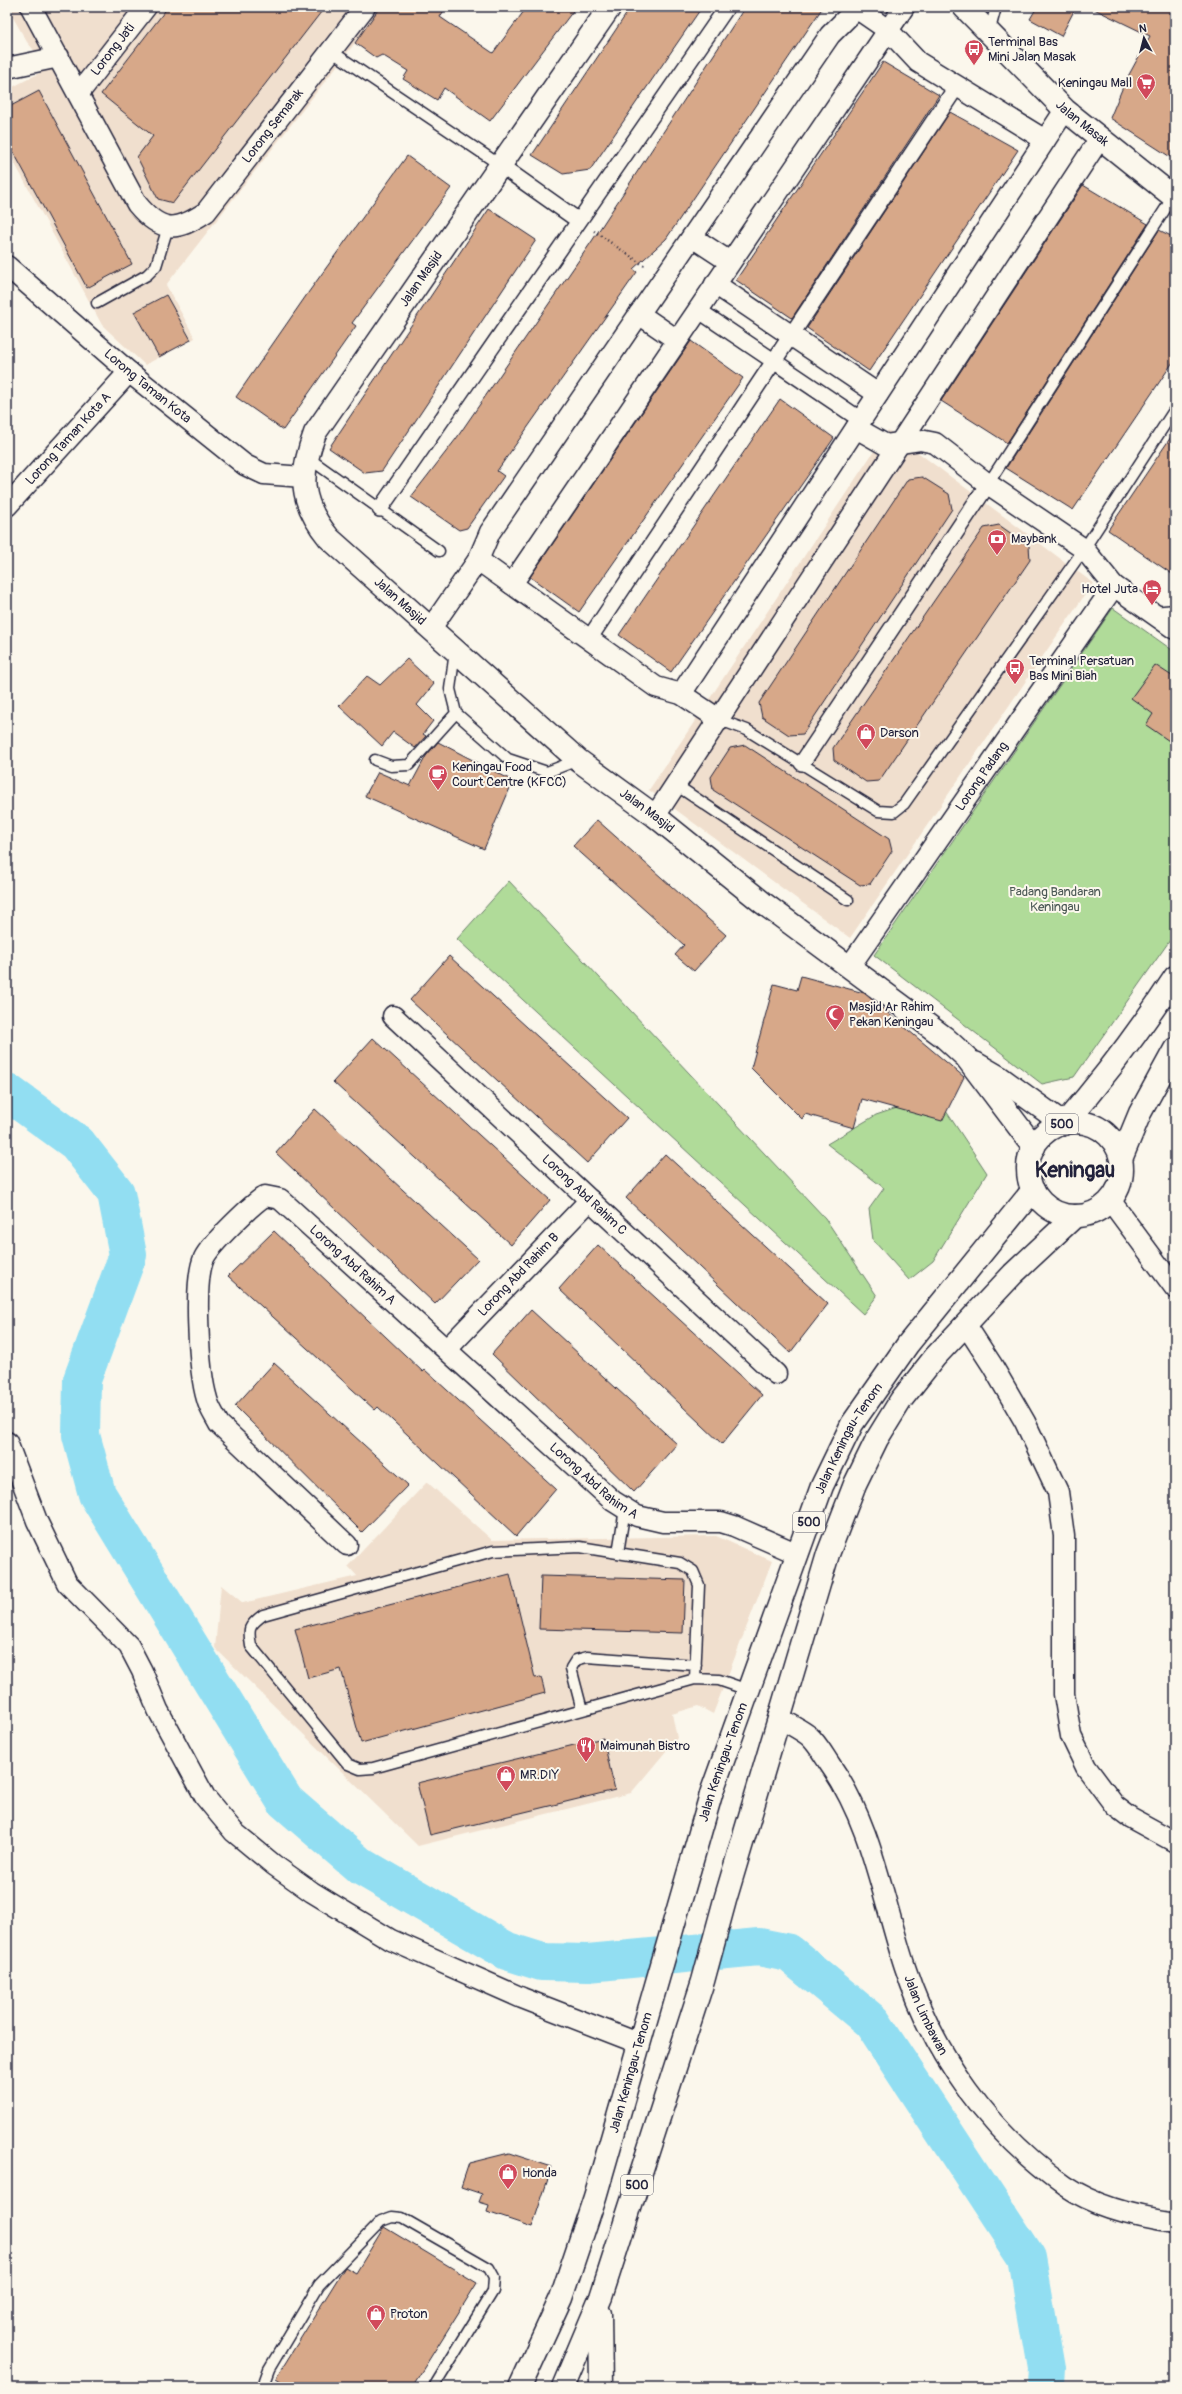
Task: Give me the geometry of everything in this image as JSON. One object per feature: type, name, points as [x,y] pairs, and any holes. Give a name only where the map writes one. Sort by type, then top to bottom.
[{"type":"main road","name":"Jalan Masjid","points":[[610,7],[315,433],[305,467],[308,502],[314,520],[324,532],[578,760],[655,816],[763,904],[850,966],[944,1037],[966,1057]]},
{"type":"main road","name":"Jalan Masak","points":[[964,7],[1065,110],[1174,197]]},
{"type":"main road","name":"500","points":[[1064,1124],[1137,1034],[1175,977]]},
{"type":"main road","name":"500","points":[[1121,1159],[1140,1113],[1175,1049]]},
{"type":"main road","points":[[966,1057],[999,1077],[1064,1124]]},
{"type":"main road","points":[[966,1057],[1034,1147]]},
{"type":"main road","name":"500","points":[[1079,1122],[1093,1126],[1106,1133],[1116,1145],[1121,1159],[1122,1174],[1118,1188],[1110,1200],[1100,1209],[1088,1214],[1075,1216],[1062,1214],[1050,1209],[1040,1201],[1033,1190],[1028,1168],[1034,1147],[1041,1136],[1052,1128],[1064,1124],[1079,1122]]},
{"type":"main road","name":"Jalan Keningau-Tenom","points":[[520,2387],[561,2298],[595,2196],[678,1903],[712,1791],[822,1486],[852,1424],[908,1344],[1033,1190]]},
{"type":"main road","name":"Jalan Keningau-Tenom","points":[[563,2387],[600,2297],[703,1981],[725,1900],[828,1554],[855,1484],[877,1439],[902,1400],[935,1357],[1013,1274],[1075,1216]]},
{"type":"main road","points":[[600,2297],[601,2387]]},
{"type":"street","points":[[31,7],[79,93],[137,204],[149,218],[168,227]]},
{"type":"street","name":"Lorong Jati","points":[[79,93],[146,7]]},
{"type":"street","name":"Lorong Semarak","points":[[168,227],[187,224],[206,212],[365,7]]},
{"type":"street","points":[[380,509],[727,7]]},
{"type":"street","points":[[512,584],[904,7]]},
{"type":"street","points":[[431,628],[478,560],[490,532],[830,35],[857,8],[888,30],[918,62],[1045,140]]},
{"type":"street","points":[[7,68],[58,57]]},
{"type":"street","points":[[589,640],[957,86]]},
{"type":"street","points":[[682,694],[1065,110]]},
{"type":"street","points":[[655,816],[720,720],[1100,138]]},
{"type":"street","points":[[500,165],[579,221]]},
{"type":"street","points":[[692,237],[730,262]]},
{"type":"street","name":"Lorong Taman Kota","points":[[7,266],[129,372],[245,464],[264,474],[305,467]]},
{"type":"street","points":[[715,284],[878,394]]},
{"type":"street","points":[[698,310],[774,362],[886,445],[920,440],[935,443],[988,484],[1084,549],[1114,586],[1175,629]]},
{"type":"street","points":[[639,314],[677,340]]},
{"type":"street","name":"Lorong Taman Kota A","points":[[7,506],[129,372]]},
{"type":"street","points":[[802,763],[988,484]]},
{"type":"street","points":[[478,560],[656,687],[682,694],[720,720]]},
{"type":"street","name":"Lorong Padang","points":[[850,966],[1114,586]]},
{"type":"street","name":"Lorong Abd Rahim C","points":[[393,1016],[776,1374]]},
{"type":"street","name":"Lorong Abd Rahim A","points":[[347,1545],[219,1424],[207,1401],[201,1372],[198,1278],[204,1257],[252,1204],[265,1196],[280,1199],[613,1501],[637,1516],[663,1522],[721,1522],[734,1526],[798,1554]]},
{"type":"street","name":"Lorong Abd Rahim B","points":[[447,1349],[590,1200]]},
{"type":"street","points":[[1110,1200],[1175,1288]]},
{"type":"street","points":[[966,1325],[992,1365],[1025,1422],[1058,1492],[1064,1536],[1064,1694],[1071,1736],[1086,1767],[1115,1806],[1131,1818],[1175,1842]]},
{"type":"street","points":[[7,1442],[37,1521],[67,1583],[129,1646],[142,1671],[158,1710],[205,1797],[234,1832],[274,1865],[312,1892],[391,1940],[522,1998],[638,2043]]},
{"type":"street","name":"Jalan Limbawan","points":[[780,1718],[808,1736],[845,1785],[872,1847],[905,1968],[932,2030],[951,2064],[984,2113],[1006,2136],[1066,2187],[1099,2203],[1148,2218],[1175,2222]]},
{"type":"lane","points":[[989,33],[996,7]]},
{"type":"lane","points":[[331,51],[500,165]]},
{"type":"lane","points":[[988,484],[1174,197]]},
{"type":"lane","points":[[97,303],[147,275],[156,266],[168,227]]},
{"type":"lane","points":[[720,720],[747,730],[878,811],[894,812],[904,804],[1084,549],[1175,409]]},
{"type":"lane","points":[[305,467],[380,509],[439,551]]},
{"type":"lane","points":[[1152,612],[1175,610]]},
{"type":"lane","points":[[455,650],[450,689],[456,713],[508,758],[547,772],[578,760]]},
{"type":"lane","points":[[375,760],[391,766],[409,765],[456,713]]},
{"type":"lane","points":[[676,785],[848,900]]},
{"type":"lane","points":[[618,1553],[624,1508]]},
{"type":"lane","points":[[695,1679],[699,1585],[693,1571],[680,1563],[580,1547],[493,1551],[263,1615],[252,1623],[249,1632],[251,1646],[348,1764],[360,1769],[372,1768],[695,1679],[719,1680],[748,1690]]},
{"type":"lane","points":[[582,1710],[571,1668],[576,1660],[587,1657],[696,1665]]},
{"type":"lane","points":[[267,2387],[265,2380],[269,2369],[320,2285],[381,2221],[392,2217],[402,2218],[489,2268],[494,2277],[493,2292],[434,2387]]},
{"type":"path","points":[[579,221],[663,279]]},
{"type":"shaded area","points":[[7,7],[383,7],[166,285],[195,338],[145,365],[102,325],[7,149],[7,90],[49,68],[27,42]]},
{"type":"shaded area","points":[[888,430],[1093,583],[850,938],[649,790]]},
{"type":"shaded area","points":[[427,1482],[492,1540],[716,1536],[772,1561],[713,1714],[698,1706],[672,1714],[677,1738],[631,1793],[418,1846],[215,1648],[221,1585],[243,1603],[357,1576],[348,1566]]},
{"type":"green space","name":"Padang Bandaran Keningau","points":[[1113,608],[1175,652],[1175,933],[1074,1077],[1042,1084],[874,955]]},
{"type":"green space","points":[[509,881],[825,1218],[877,1296],[863,1314],[457,939]]},
{"type":"green space","points":[[897,1108],[946,1111],[987,1173],[933,1261],[909,1280],[873,1240],[869,1209],[884,1188],[827,1144],[876,1115]]},
{"type":"building","points":[[168,7],[325,7],[173,203],[158,199],[137,157],[153,136],[101,94]]},
{"type":"building","points":[[380,7],[446,7],[440,17],[493,53],[527,7],[576,7],[490,121],[444,88],[437,100],[403,79],[408,71],[382,55],[376,58],[355,43]]},
{"type":"building","points":[[631,7],[702,7],[590,170],[563,174],[532,155]]},
{"type":"building","points":[[745,7],[823,7],[666,239],[633,269],[637,272],[497,471],[504,476],[467,528],[459,530],[411,497],[456,439],[592,241]]},
{"type":"building","points":[[1037,7],[1076,7],[1061,36],[1030,19]]},
{"type":"building","name":"Keningau Mall","points":[[1090,7],[1175,7],[1175,160],[1110,118],[1125,82],[1150,36]]},
{"type":"building","points":[[883,62],[939,95],[792,318],[736,280]]},
{"type":"building","points":[[39,91],[132,264],[87,288],[7,140],[7,108]]},
{"type":"building","points":[[950,112],[1018,150],[869,371],[807,328]]},
{"type":"building","points":[[407,156],[451,188],[352,323],[356,326],[283,430],[236,397],[308,293]]},
{"type":"building","points":[[1083,185],[1148,224],[1007,443],[941,401]]},
{"type":"building","points":[[489,209],[536,240],[382,471],[365,473],[329,448]]},
{"type":"building","points":[[1159,230],[1175,238],[1175,359],[1073,510],[1006,468]]},
{"type":"building","points":[[166,295],[191,340],[159,357],[134,312]]},
{"type":"building","points":[[691,341],[743,378],[579,612],[530,577]]},
{"type":"building","points":[[780,399],[834,438],[671,672],[619,635]]},
{"type":"building","points":[[1175,431],[1175,576],[1108,530]]},
{"type":"building","points":[[922,477],[949,494],[952,509],[803,734],[789,735],[762,717],[759,703],[908,479]]},
{"type":"building","points":[[999,525],[1029,546],[1030,560],[879,781],[866,782],[834,760],[833,748],[984,528]]},
{"type":"building","points":[[407,659],[434,684],[417,705],[433,721],[423,734],[426,736],[415,748],[393,732],[382,746],[339,706],[367,676],[380,685]]},
{"type":"building","points":[[1155,665],[1175,678],[1175,745],[1146,725],[1153,714],[1131,698]]},
{"type":"building","name":"Keningau Food Court Centre (KFCC)","points":[[438,742],[513,781],[484,849],[365,796],[378,772],[410,786],[426,756]]},
{"type":"building","points":[[745,745],[889,839],[892,851],[870,884],[860,885],[713,790],[711,777],[730,748]]},
{"type":"building","points":[[597,820],[726,935],[694,971],[675,955],[684,945],[573,846]]},
{"type":"building","points":[[449,956],[627,1118],[587,1163],[410,1000]]},
{"type":"building","name":"Masjid Ar Rahim Pekan Keningau","points":[[801,976],[864,993],[964,1077],[942,1121],[862,1099],[854,1128],[805,1114],[802,1119],[751,1068],[774,984],[797,990]]},
{"type":"building","points":[[373,1038],[550,1200],[511,1245],[333,1082]]},
{"type":"building","points":[[315,1109],[478,1259],[435,1304],[276,1153]]},
{"type":"building","points":[[665,1154],[828,1304],[790,1353],[626,1198]]},
{"type":"building","points":[[274,1231],[423,1372],[425,1370],[556,1489],[516,1536],[378,1407],[375,1410],[228,1276]]},
{"type":"building","points":[[598,1245],[762,1395],[722,1444],[559,1289]]},
{"type":"building","points":[[531,1310],[677,1444],[634,1492],[492,1354]]},
{"type":"building","points":[[274,1363],[408,1485],[362,1532],[235,1406]]},
{"type":"building","points":[[510,1574],[535,1678],[541,1677],[545,1693],[361,1743],[341,1669],[308,1678],[295,1629]]},
{"type":"building","points":[[541,1576],[685,1580],[683,1633],[539,1629]]},
{"type":"building","points":[[603,1738],[615,1790],[430,1835],[417,1783]]},
{"type":"building","name":"Honda","points":[[509,2153],[552,2167],[532,2227],[487,2212],[489,2205],[479,2202],[482,2194],[461,2187],[469,2163]]},
{"type":"building","name":"Proton","points":[[384,2227],[477,2283],[412,2387],[290,2387],[276,2378],[345,2267],[356,2273]]},
{"type":"waterway","points":[[7,1092],[77,1143],[116,1193],[128,1255],[82,1380],[81,1435],[97,1494],[285,1801],[359,1865],[507,1951],[542,1962],[588,1963],[759,1947],[789,1953],[872,2022],[1027,2258],[1046,2368],[1045,2387]]},
{"type":"place","name":"Terminal Bas Mini Jalan Masak","points":[[974,66]]},
{"type":"place","name":"Keningau Mall","points":[[1146,100]]},
{"type":"place","name":"Maybank","points":[[997,556]]},
{"type":"place","name":"Hotel Juta","points":[[1152,606]]},
{"type":"place","name":"Terminal Persatuan Bas Mini Biah","points":[[1015,685]]},
{"type":"place","name":"Darson","points":[[866,750]]},
{"type":"place","name":"Keningau Food Court Centre (KFCC)","points":[[438,791]]},
{"type":"place","name":"Masjid Ar Rahim Pekan Keningau","points":[[835,1031]]},
{"type":"place","name":"Maimunah Bistro","points":[[586,1763]]},
{"type":"place","name":"MR.DIY","points":[[506,1792]]},
{"type":"place","name":"Honda","points":[[508,2190]]},
{"type":"place","name":"Proton","points":[[376,2331]]},
{"type":"district","name":"Keningau","points":[[1075,1170]]}]
